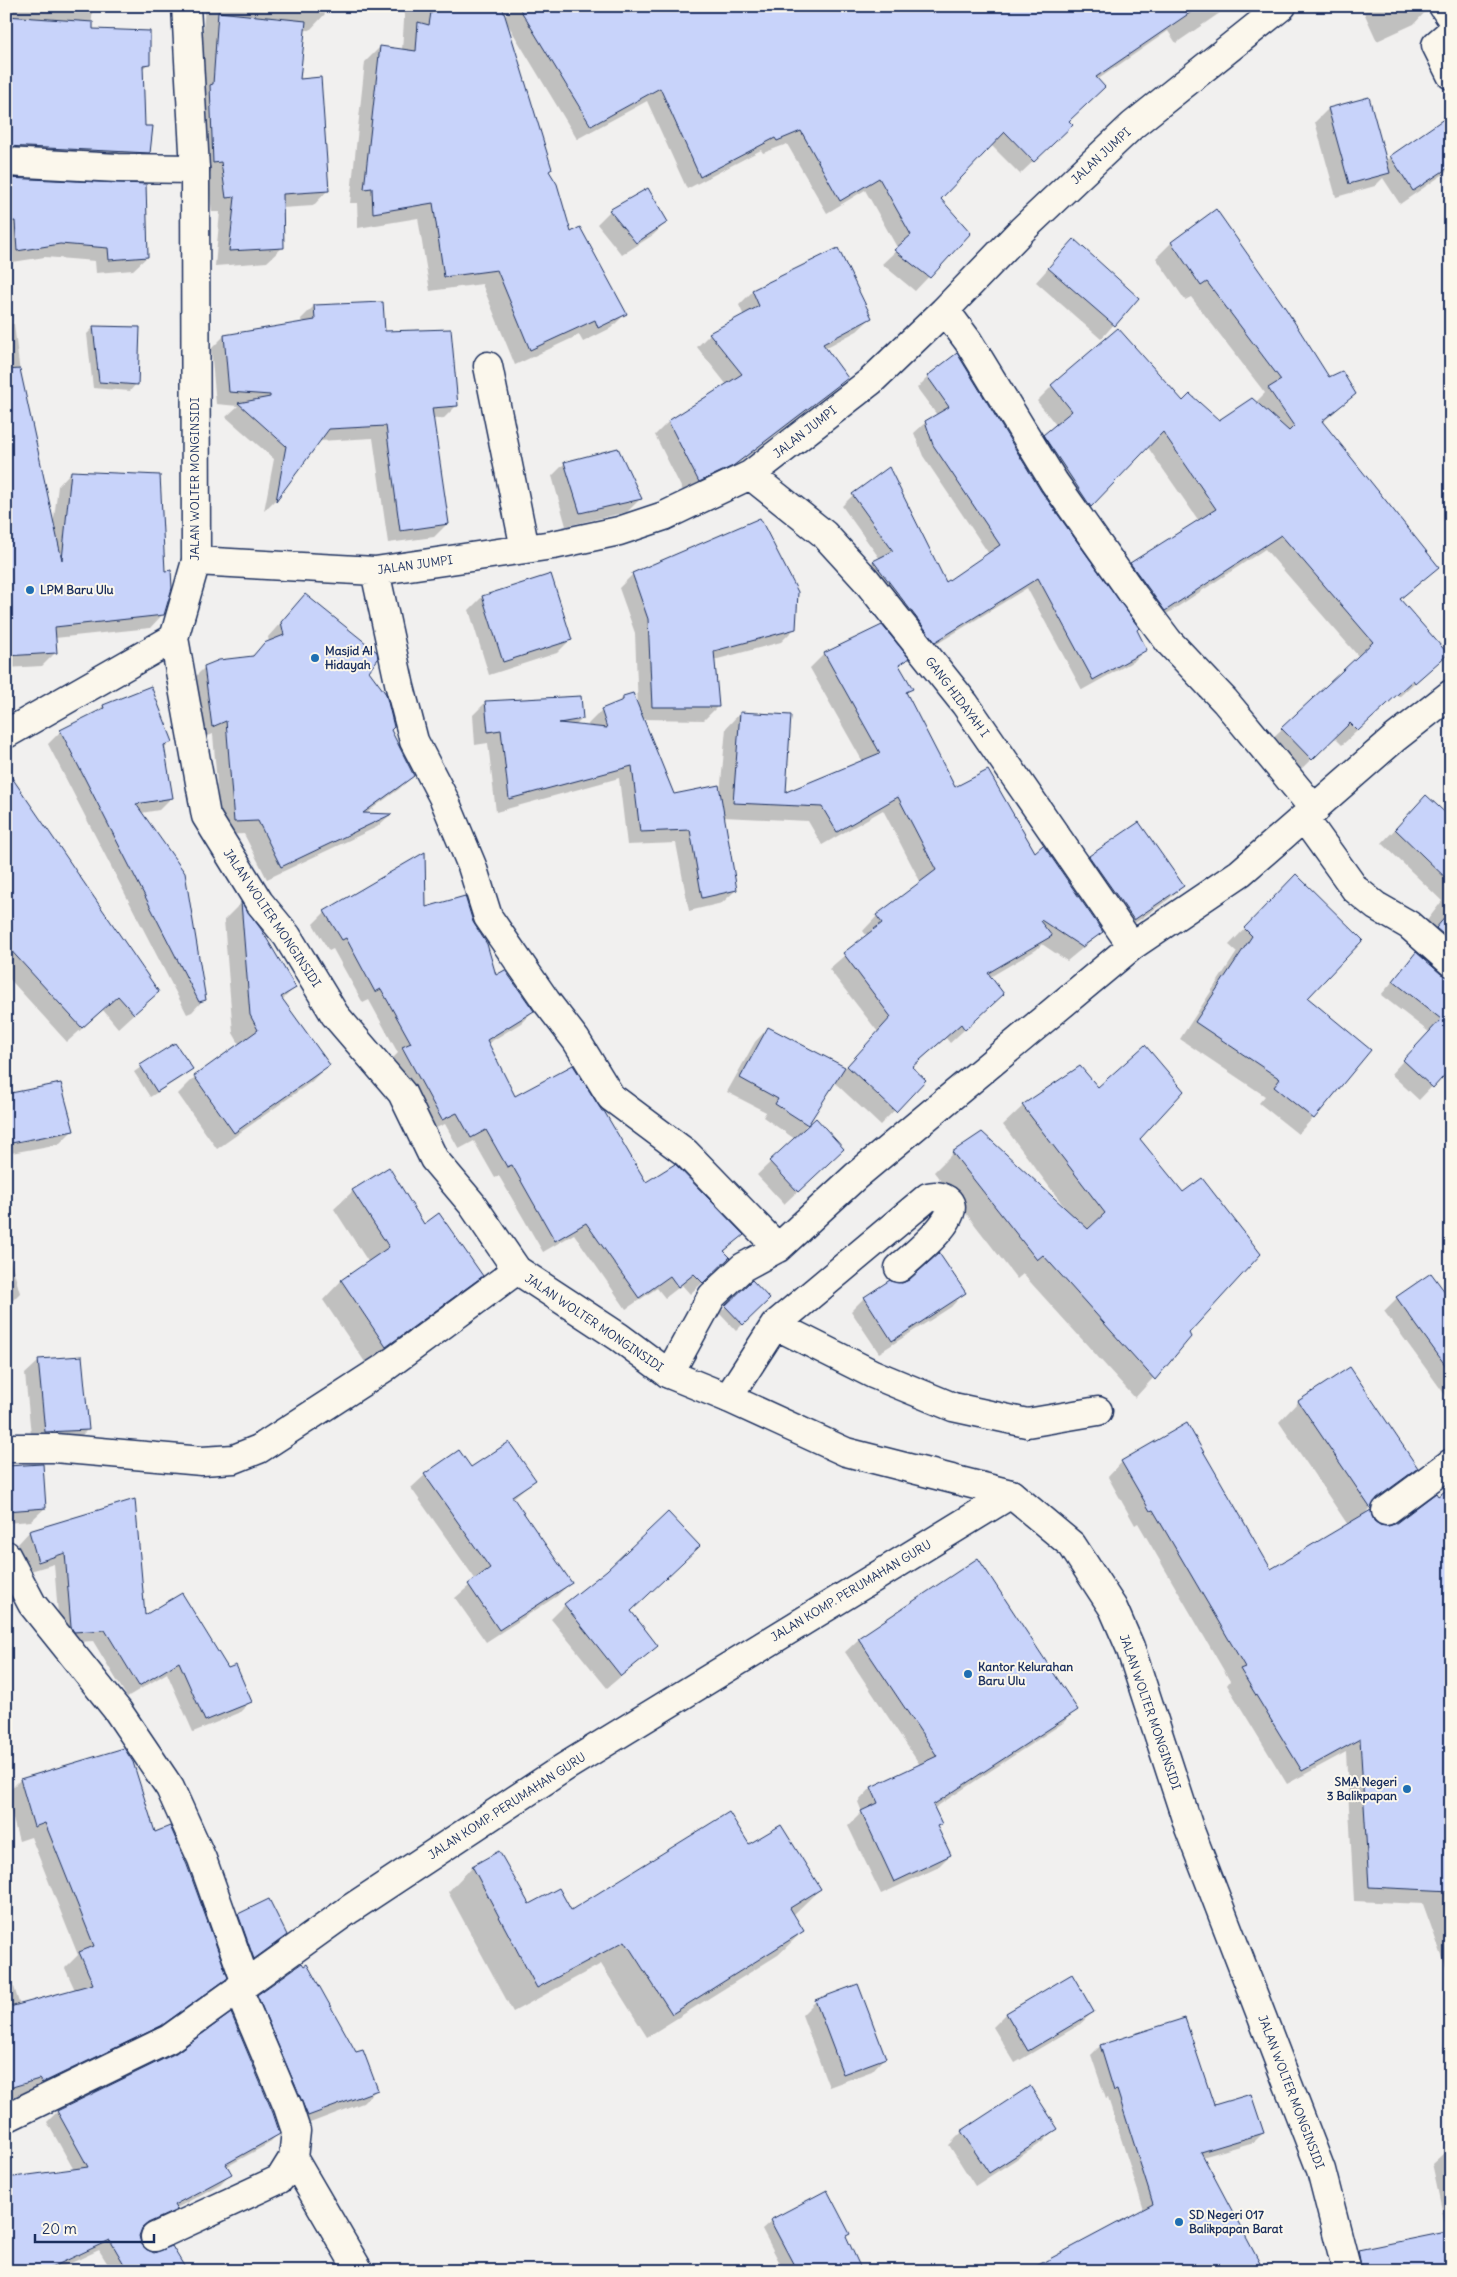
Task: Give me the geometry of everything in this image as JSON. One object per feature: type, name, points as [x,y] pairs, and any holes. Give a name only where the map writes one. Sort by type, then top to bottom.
[{"type":"street","name":"JALAN WOLTER MONGINSIDI","points":[[186,6],[194,161],[196,561],[174,638],[206,816],[259,902],[286,936],[335,1015],[402,1093],[434,1159],[472,1204],[516,1270],[618,1337],[669,1374],[728,1398],[846,1452],[1011,1494],[1072,1545],[1113,1608],[1130,1647],[1189,1828],[1322,2170],[1347,2271]]},
{"type":"street","name":"JALAN JUMPI","points":[[196,561],[375,571],[525,550],[619,531],[664,516],[750,475],[871,381],[945,310],[1022,230],[1133,125],[1282,6]]},
{"type":"street","points":[[1443,6],[1451,18]]},
{"type":"street","points":[[1451,32],[1436,46],[1451,75]]},
{"type":"street","points":[[6,162],[118,168],[194,161]]},
{"type":"street","points":[[945,310],[968,340],[1049,475],[1135,597],[1169,642],[1224,701],[1309,814],[1355,889],[1376,906],[1409,925],[1451,962]]},
{"type":"street","points":[[488,366],[525,550]]},
{"type":"street","name":"GANG HIDAYAH I","points":[[750,475],[824,534],[866,580],[965,704],[1132,946]]},
{"type":"street","points":[[375,571],[400,687],[414,741],[444,799],[472,866],[488,917],[546,1001],[576,1040],[612,1097],[686,1153],[778,1248]]},
{"type":"street","points":[[6,734],[174,638]]},
{"type":"street","points":[[669,1374],[712,1296],[743,1267],[778,1248],[856,1176],[1132,946],[1240,873],[1395,738],[1451,694]]},
{"type":"street","points":[[728,1398],[775,1325],[928,1197],[934,1196],[947,1200],[950,1203],[951,1212],[946,1223],[899,1268]]},
{"type":"street","points":[[6,1448],[55,1448],[202,1461],[234,1459],[259,1450],[384,1368],[516,1270]]},
{"type":"street","points":[[775,1325],[873,1374],[953,1407],[1028,1423],[1098,1411]]},
{"type":"street","points":[[1386,1511],[1451,1463]]},
{"type":"street","name":"JALAN KOMP. PERUMAHAN GURU","points":[[6,2118],[169,2039],[350,1909],[565,1768],[1011,1494]]},
{"type":"street","points":[[6,1555],[32,1604],[118,1710],[170,1788],[202,1859],[242,1986],[296,2131],[294,2158],[280,2180],[154,2237]]},
{"type":"street","points":[[294,2158],[359,2271]]},
{"type":"building","points":[[432,6],[502,6],[552,169],[549,171],[557,184],[571,232],[580,227],[627,314],[598,328],[595,320],[530,350],[497,270],[444,277],[433,203],[373,213],[372,188],[364,189],[380,46],[416,51],[418,22],[429,25]]},
{"type":"building","points":[[518,6],[1200,6],[1096,77],[1105,87],[1069,121],[1073,125],[1034,162],[1005,132],[941,199],[971,233],[930,278],[894,250],[911,235],[879,178],[840,201],[801,131],[777,141],[775,138],[700,177],[660,88],[591,126]]},
{"type":"building","points":[[218,12],[306,21],[300,79],[321,77],[329,191],[283,194],[284,248],[229,251],[235,197],[226,198],[221,162],[213,163],[210,85],[213,84]]},
{"type":"building","points":[[6,16],[93,22],[93,29],[150,31],[150,64],[143,65],[145,126],[153,126],[150,153],[6,146]]},
{"type":"building","points":[[1369,97],[1390,173],[1349,184],[1328,108]]},
{"type":"building","points":[[1451,114],[1451,166],[1413,191],[1390,156]]},
{"type":"building","points":[[6,178],[146,184],[148,257],[109,260],[108,248],[60,244],[17,251],[15,221],[6,222]]},
{"type":"building","points":[[648,188],[668,222],[636,243],[609,210]]},
{"type":"building","points":[[1216,209],[1286,309],[1329,377],[1342,371],[1356,394],[1322,421],[1439,567],[1400,599],[1448,654],[1415,683],[1413,680],[1358,731],[1350,723],[1312,760],[1281,728],[1373,642],[1281,535],[1165,611],[1130,563],[1216,509],[1163,432],[1091,507],[1043,435],[1072,411],[1051,385],[1118,328],[1183,401],[1190,394],[1219,420],[1252,398],[1289,431],[1294,426],[1268,388],[1281,380],[1207,282],[1201,286],[1171,242]]},
{"type":"building","points":[[1074,239],[1139,298],[1115,326],[1048,268]]},
{"type":"building","points":[[838,248],[872,318],[823,344],[848,378],[733,466],[699,482],[668,421],[742,374],[709,333],[759,306],[752,290]]},
{"type":"building","points":[[383,302],[385,331],[451,329],[458,406],[432,408],[449,524],[400,531],[386,426],[329,429],[276,501],[286,446],[238,403],[270,397],[270,395],[229,392],[224,335],[315,320],[314,305]]},
{"type":"building","points":[[93,326],[140,327],[138,385],[99,382]]},
{"type":"building","points":[[957,353],[1041,491],[1139,628],[1137,630],[1147,650],[1093,680],[1038,578],[935,642],[873,561],[893,551],[852,494],[889,467],[946,582],[1000,545],[933,445],[925,421],[949,407],[927,376]]},
{"type":"building","points":[[20,369],[62,560],[71,471],[160,475],[165,571],[171,570],[172,588],[164,615],[55,627],[57,653],[6,656],[6,370]]},
{"type":"building","points":[[618,448],[642,499],[580,513],[564,462]]},
{"type":"building","points":[[760,518],[798,592],[796,629],[714,651],[719,707],[652,707],[648,619],[632,573]]},
{"type":"building","points":[[551,574],[572,640],[503,662],[482,596]]},
{"type":"building","points":[[305,594],[377,652],[378,659],[369,671],[386,694],[394,727],[391,730],[414,776],[363,813],[392,814],[281,867],[258,821],[234,822],[226,721],[212,727],[204,666],[219,660],[253,656],[264,643],[284,635],[281,622]]},
{"type":"building","points":[[882,625],[909,658],[899,665],[913,689],[906,692],[955,787],[988,770],[1035,852],[1043,845],[1103,932],[1082,947],[1041,920],[1052,936],[988,973],[1004,994],[965,1030],[961,1024],[912,1067],[926,1080],[896,1112],[847,1066],[891,1017],[843,953],[882,923],[876,915],[936,870],[898,797],[837,832],[822,807],[733,803],[740,712],[791,715],[786,792],[880,753],[824,653]]},
{"type":"building","points":[[151,686],[173,742],[164,745],[173,798],[136,804],[185,873],[206,1000],[199,1002],[60,730],[104,708],[103,705]]},
{"type":"building","points":[[633,693],[674,794],[719,785],[737,890],[702,898],[690,830],[640,832],[632,766],[509,799],[501,730],[488,732],[485,701],[581,696],[583,719],[559,723],[607,728],[601,709],[623,700],[623,696]]},
{"type":"building","points":[[6,769],[159,992],[134,1014],[118,996],[82,1028],[6,945]]},
{"type":"building","points":[[1426,795],[1451,818],[1451,883],[1395,829]]},
{"type":"building","points":[[1139,822],[1184,886],[1134,920],[1089,856]]},
{"type":"building","points":[[425,852],[426,907],[465,896],[473,922],[487,944],[496,975],[505,970],[534,1011],[487,1040],[515,1096],[573,1065],[602,1111],[604,1111],[646,1182],[675,1164],[744,1235],[724,1251],[730,1257],[703,1283],[694,1274],[678,1287],[670,1276],[639,1298],[586,1223],[555,1241],[512,1165],[507,1167],[486,1130],[471,1138],[457,1113],[442,1120],[402,1047],[411,1043],[381,989],[375,992],[346,938],[342,940],[324,911]]},
{"type":"building","points":[[1296,874],[1363,940],[1308,998],[1371,1050],[1314,1119],[1274,1087],[1280,1079],[1195,1022],[1252,936],[1244,928]]},
{"type":"building","points":[[241,902],[261,929],[296,988],[281,997],[330,1065],[234,1133],[194,1076],[258,1030],[250,1015]]},
{"type":"building","points":[[1451,910],[1451,941],[1436,928]]},
{"type":"building","points":[[1416,952],[1441,974],[1451,977],[1451,1068],[1433,1088],[1403,1060],[1441,1019],[1393,981]]},
{"type":"building","points":[[768,1027],[845,1067],[808,1125],[775,1104],[778,1099],[740,1078]]},
{"type":"building","points":[[175,1043],[193,1069],[157,1092],[140,1065]]},
{"type":"building","points":[[1145,1045],[1184,1091],[1140,1139],[1183,1192],[1202,1178],[1261,1254],[1189,1333],[1191,1337],[1155,1380],[1043,1255],[1037,1260],[952,1152],[982,1132],[1088,1229],[1105,1213],[1022,1105],[1080,1066],[1098,1087]]},
{"type":"building","points":[[61,1083],[74,1131],[6,1144],[6,1094]]},
{"type":"building","points":[[816,1118],[844,1149],[798,1192],[769,1161]]},
{"type":"building","points":[[389,1167],[424,1224],[439,1213],[483,1276],[386,1347],[341,1280],[389,1247],[352,1190]]},
{"type":"building","points":[[939,1253],[966,1293],[892,1341],[864,1297],[890,1280],[902,1283],[909,1280]]},
{"type":"building","points":[[1431,1273],[1451,1300],[1451,1373],[1396,1297]]},
{"type":"building","points":[[752,1280],[770,1299],[743,1325],[725,1306]]},
{"type":"building","points":[[82,1356],[89,1430],[45,1432],[38,1359]]},
{"type":"building","points":[[1350,1367],[1418,1468],[1377,1498],[1371,1509],[1298,1401]]},
{"type":"building","points":[[1187,1423],[1271,1569],[1371,1510],[1374,1521],[1380,1525],[1388,1526],[1395,1524],[1436,1493],[1438,1496],[1451,1487],[1451,1891],[1369,1887],[1360,1739],[1302,1771],[1240,1669],[1245,1667],[1153,1510],[1150,1511],[1121,1461]]},
{"type":"building","points":[[509,1442],[536,1480],[512,1496],[572,1583],[499,1630],[468,1584],[490,1568],[424,1474],[459,1450],[471,1467]]},
{"type":"building","points":[[43,1464],[46,1508],[6,1511],[6,1466]]},
{"type":"building","points":[[135,1499],[145,1615],[182,1593],[228,1668],[236,1665],[252,1702],[205,1721],[179,1662],[139,1686],[105,1630],[74,1632],[71,1627],[65,1553],[38,1562],[29,1531]]},
{"type":"building","points":[[668,1512],[700,1546],[631,1611],[658,1646],[621,1676],[564,1604],[607,1570]]},
{"type":"building","name":"Kantor Kelurahan Baru Ulu","points":[[978,1558],[1078,1710],[933,1805],[942,1824],[937,1826],[951,1855],[894,1882],[861,1811],[878,1803],[871,1787],[937,1756],[858,1638]]},
{"type":"building","points":[[124,1748],[133,1762],[155,1832],[170,1826],[187,1865],[228,1978],[161,2026],[42,2083],[39,2079],[6,2089],[6,2008],[93,1984],[79,1952],[94,1946],[45,1823],[34,1827],[20,1779]]},
{"type":"building","points":[[729,1812],[749,1844],[781,1825],[821,1889],[790,1908],[804,1931],[672,2014],[625,1941],[537,1988],[472,1866],[499,1851],[529,1904],[559,1888],[571,1910]]},
{"type":"building","points":[[269,1899],[287,1935],[254,1959],[238,1914]]},
{"type":"building","points":[[302,1963],[304,1966],[307,1964],[356,2052],[363,2050],[378,2090],[308,2116],[257,1995]]},
{"type":"building","points":[[1072,1974],[1094,2012],[1028,2051],[1006,2013]]},
{"type":"building","points":[[858,1984],[886,2058],[843,2074],[815,2000]]},
{"type":"building","points":[[231,2013],[280,2134],[226,2164],[232,2174],[174,2205],[177,2210],[148,2223],[142,2228],[139,2236],[141,2243],[146,2249],[154,2253],[172,2246],[187,2271],[128,2271],[110,2240],[44,2271],[6,2271],[6,2178],[88,2167],[57,2111],[176,2053]]},
{"type":"building","points":[[1185,2018],[1214,2105],[1251,2094],[1264,2133],[1201,2152],[1264,2271],[1027,2271],[1153,2204],[1117,2090],[1114,2091],[1100,2045]]},
{"type":"building","points":[[1030,2086],[1058,2129],[989,2173],[961,2131]]},
{"type":"building","points":[[827,2190],[850,2234],[846,2236],[862,2271],[797,2271],[770,2220]]},
{"type":"building","points":[[1451,2231],[1451,2271],[1362,2271],[1358,2250]]},
{"type":"place","name":"LPM Baru Ulu","points":[[30,590]]},
{"type":"place","name":"Masjid Al Hidayah","points":[[315,658]]},
{"type":"place","name":"Kantor Kelurahan Baru Ulu","points":[[968,1674]]},
{"type":"place","name":"SMA Negeri 3 Balikpapan","points":[[1407,1789]]},
{"type":"place","name":"SD Negeri 017 Balikpapan Barat","points":[[1179,2222]]}]
